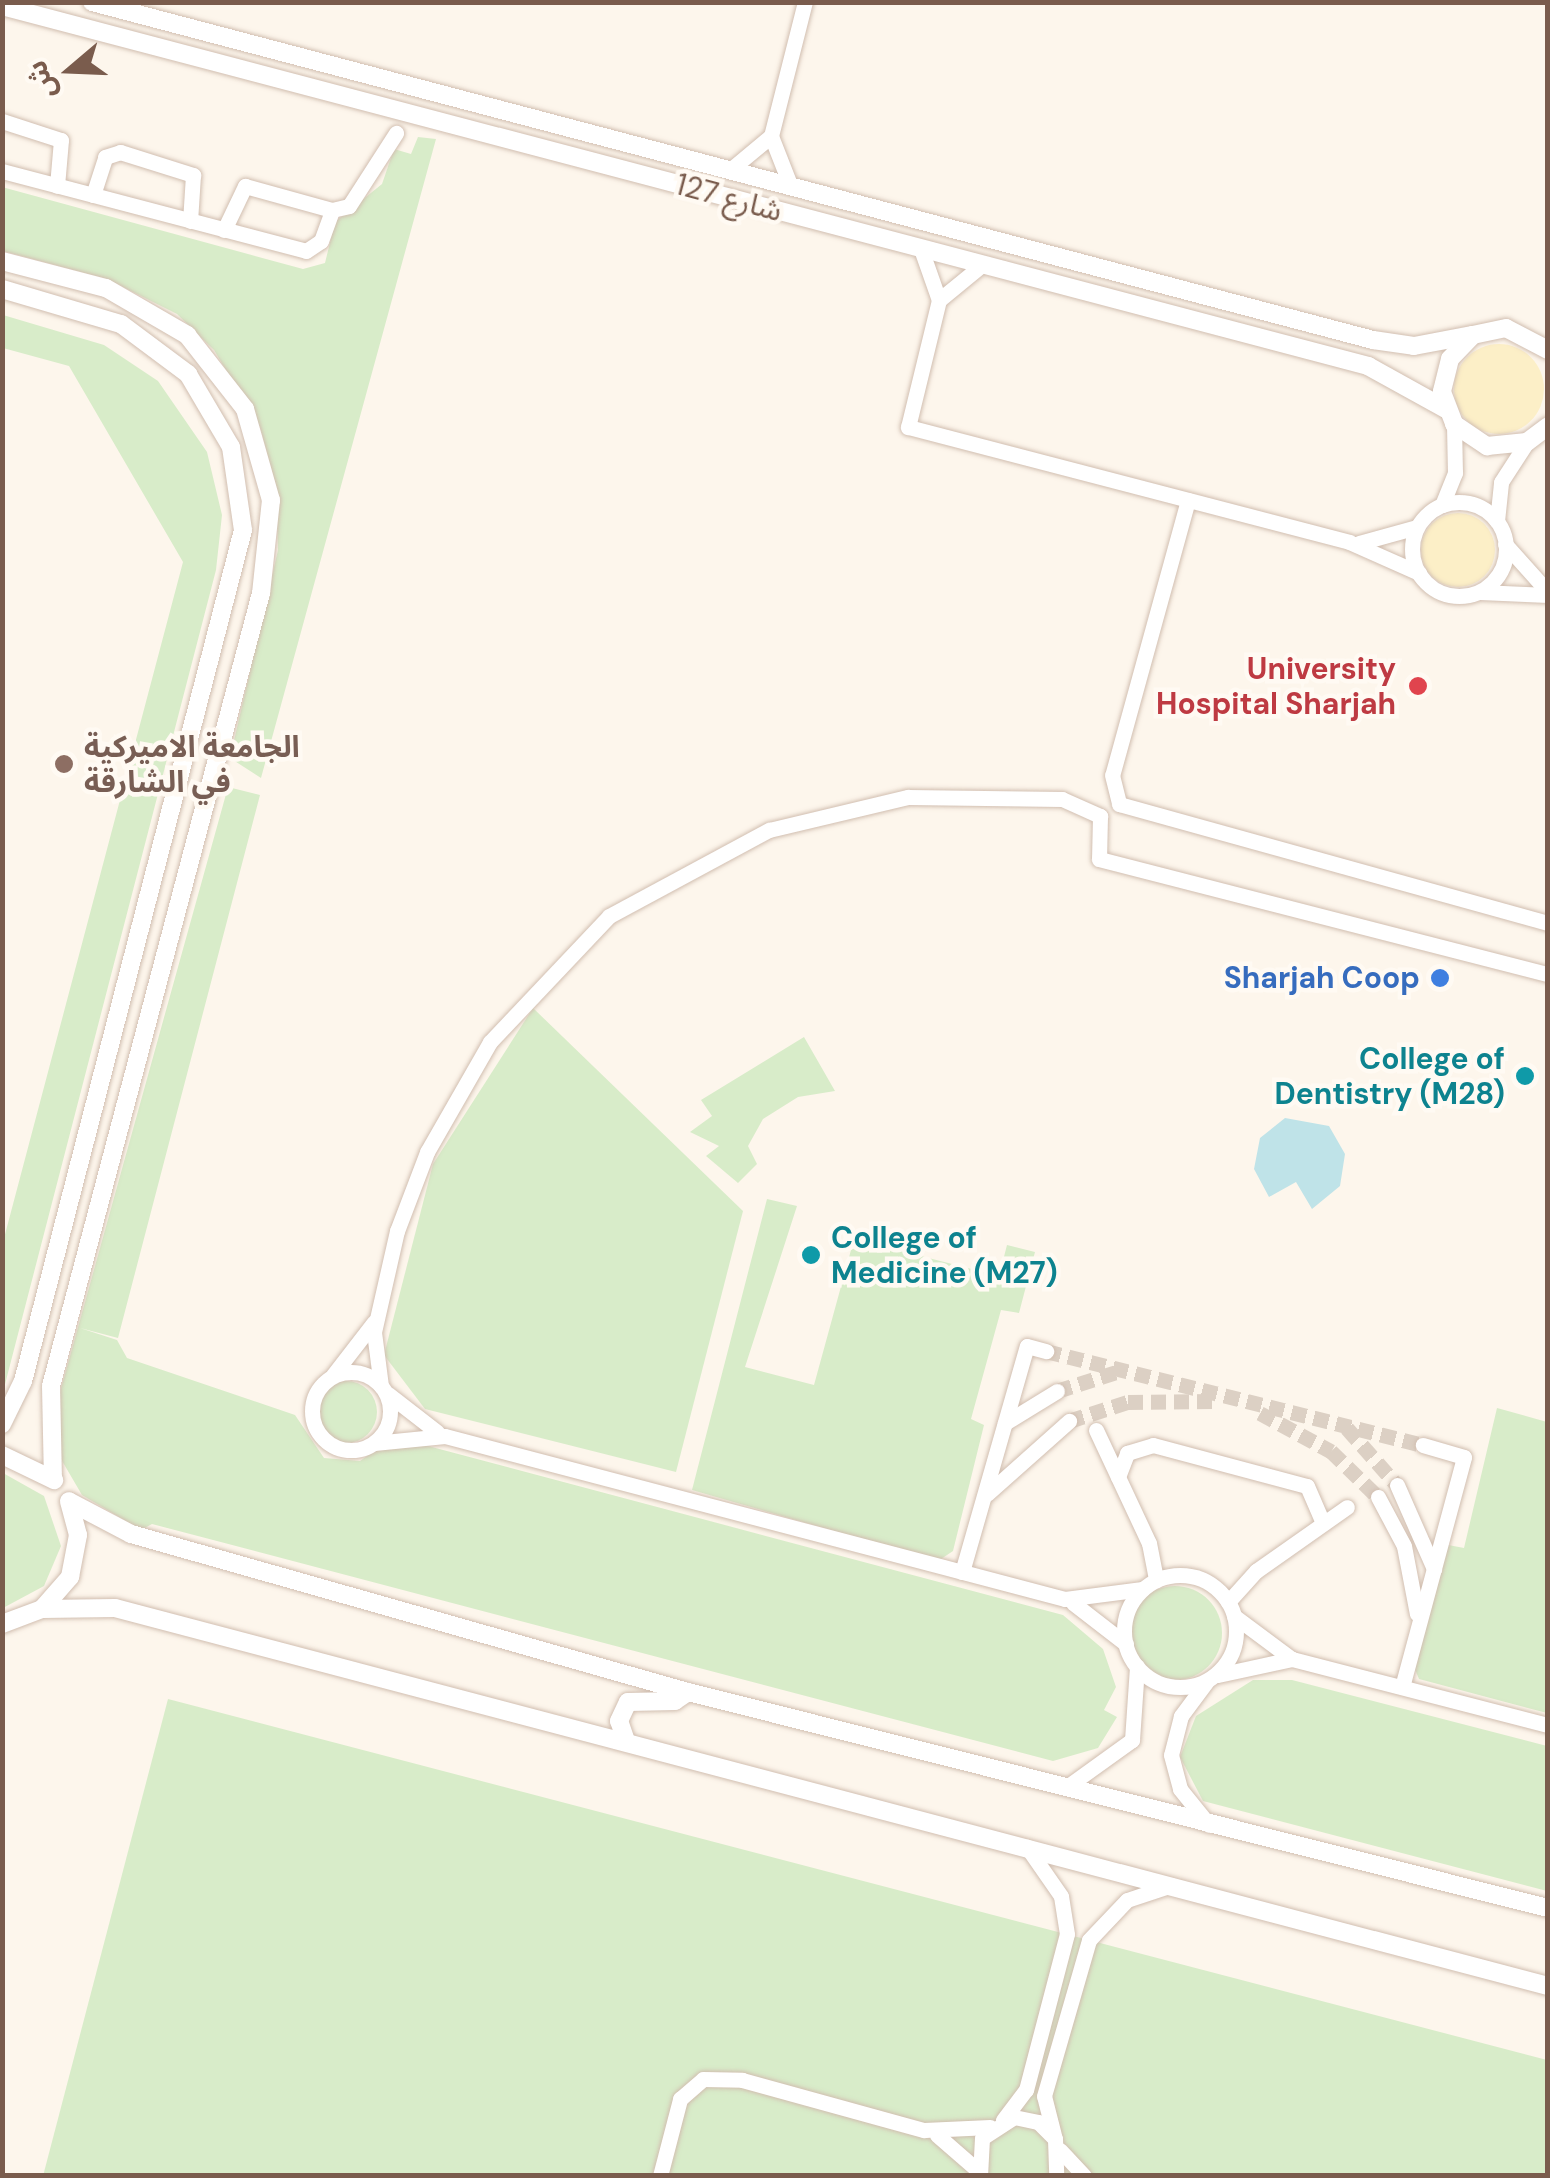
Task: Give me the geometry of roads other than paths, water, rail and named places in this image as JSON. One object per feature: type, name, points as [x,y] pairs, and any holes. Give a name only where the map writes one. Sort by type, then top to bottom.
[{"type":"street","name":"شارع 127","points":[[92,2],[1393,344],[1506,328],[1548,350]]},
{"type":"street","points":[[730,170],[771,136],[805,2]]},
{"type":"street","name":"شارع 127","points":[[2,6],[1385,371],[1487,446],[1540,435]]},
{"type":"street","points":[[2,121],[60,140],[57,186]]},
{"type":"street","points":[[2,171],[312,250],[332,210],[371,182],[396,133]]},
{"type":"street","points":[[771,136],[792,186]]},
{"type":"street","points":[[93,195],[105,157],[120,152],[193,174],[190,221]]},
{"type":"street","points":[[224,230],[245,186],[332,210]]},
{"type":"street","points":[[921,249],[939,300],[908,426],[1350,542],[1419,573],[1444,594],[1548,594]]},
{"type":"street","points":[[2,261],[135,300],[187,335],[245,409],[271,500],[261,593],[52,1386],[53,1479]]},
{"type":"street","points":[[939,300],[982,264]]},
{"type":"street","points":[[2,289],[121,324],[188,374],[231,447],[243,530],[23,1381],[2,1424]]},
{"type":"street","points":[[1350,542],[1417,528],[1442,505],[1454,473],[1444,375],[1473,335]]},
{"type":"street","points":[[1540,435],[1501,482],[1496,521],[1505,544],[1548,594]]},
{"type":"street","points":[[1188,500],[1112,775],[1118,804],[1548,924]]},
{"type":"street","points":[[1442,505],[1478,506],[1496,521]]},
{"type":"street","points":[[1417,528],[1419,573]]},
{"type":"street","points":[[1476,592],[1499,573],[1505,544]]},
{"type":"street","points":[[1292,1658],[1211,1678],[1162,1684],[1137,1666],[1126,1644],[1065,1598],[445,1436],[336,1448],[316,1431],[311,1406],[378,1314],[427,1152],[482,1054],[544,976],[660,883],[813,817],[959,793],[1062,799],[1100,816],[1099,858],[1548,974]]},
{"type":"street","points":[[374,1444],[389,1420],[378,1314]]},
{"type":"street","points":[[962,1572],[1027,1346],[1046,1351]]},
{"type":"street","points":[[333,1375],[368,1374],[445,1436]]},
{"type":"street","points":[[1004,1424],[1056,1391]]},
{"type":"street","points":[[980,1506],[1010,1467],[1069,1420]]},
{"type":"street","points":[[1096,1430],[1118,1477],[1149,1584],[1126,1644]]},
{"type":"street","points":[[1118,1477],[1127,1453],[1153,1445],[1307,1486],[1323,1524]]},
{"type":"street","points":[[1402,1687],[1464,1456],[1423,1445]]},
{"type":"street","points":[[2,1455],[53,1479],[70,1502],[131,1534],[688,1692],[1548,1908]]},
{"type":"street","points":[[1397,1484],[1434,1569]]},
{"type":"street","points":[[1378,1497],[1404,1546],[1418,1628]]},
{"type":"street","points":[[42,1609],[76,1560],[70,1502]]},
{"type":"street","points":[[1231,1609],[1323,1524],[1348,1508]]},
{"type":"street","points":[[1065,1598],[1196,1577],[1292,1658],[1548,1725]]},
{"type":"street","points":[[5,1626],[42,1609],[115,1608],[1548,1986]]},
{"type":"street","points":[[1210,1825],[1180,1789],[1170,1755],[1181,1716],[1233,1649],[1231,1609]]},
{"type":"street","points":[[1068,1786],[1132,1740],[1137,1666]]},
{"type":"street","points":[[626,1741],[619,1721],[628,1702],[670,1702],[688,1692]]},
{"type":"street","points":[[980,2176],[977,2150],[1026,2090],[1068,1934],[1061,1896],[1028,1847]]},
{"type":"street","points":[[1056,2176],[1057,2143],[1044,2096],[1089,1940],[1127,1900],[1172,1885]]},
{"type":"street","points":[[660,2176],[680,2099],[703,2079],[742,2080],[924,2130],[964,2150],[980,2176]]},
{"type":"street","points":[[924,2130],[1038,2122],[1084,2176]]},
{"type":"water","points":[[1285,1118],[1329,1126],[1345,1154],[1340,1186],[1312,1209],[1296,1182],[1269,1197],[1254,1169],[1260,1138]]},
{"type":"tunnel","points":[[1046,1351],[1423,1445]]},
{"type":"tunnel","points":[[1057,1391],[1117,1372]]},
{"type":"tunnel","points":[[1069,1421],[1128,1402],[1214,1401]]},
{"type":"tunnel","points":[[1260,1413],[1331,1451],[1378,1497]]},
{"type":"tunnel","points":[[1347,1428],[1397,1485]]},
{"type":"place","name":"University Hospital Sharjah","points":[[1418,686]]},
{"type":"place","name":"الجامعة الاميركية في الشارقة","points":[[64,764]]},
{"type":"place","name":"Sharjah Coop","points":[[1440,978]]},
{"type":"place","name":"College of Dentistry (M28)","points":[[1525,1076]]},
{"type":"place","name":"College of Medicine (M27)","points":[[811,1255]]}]
